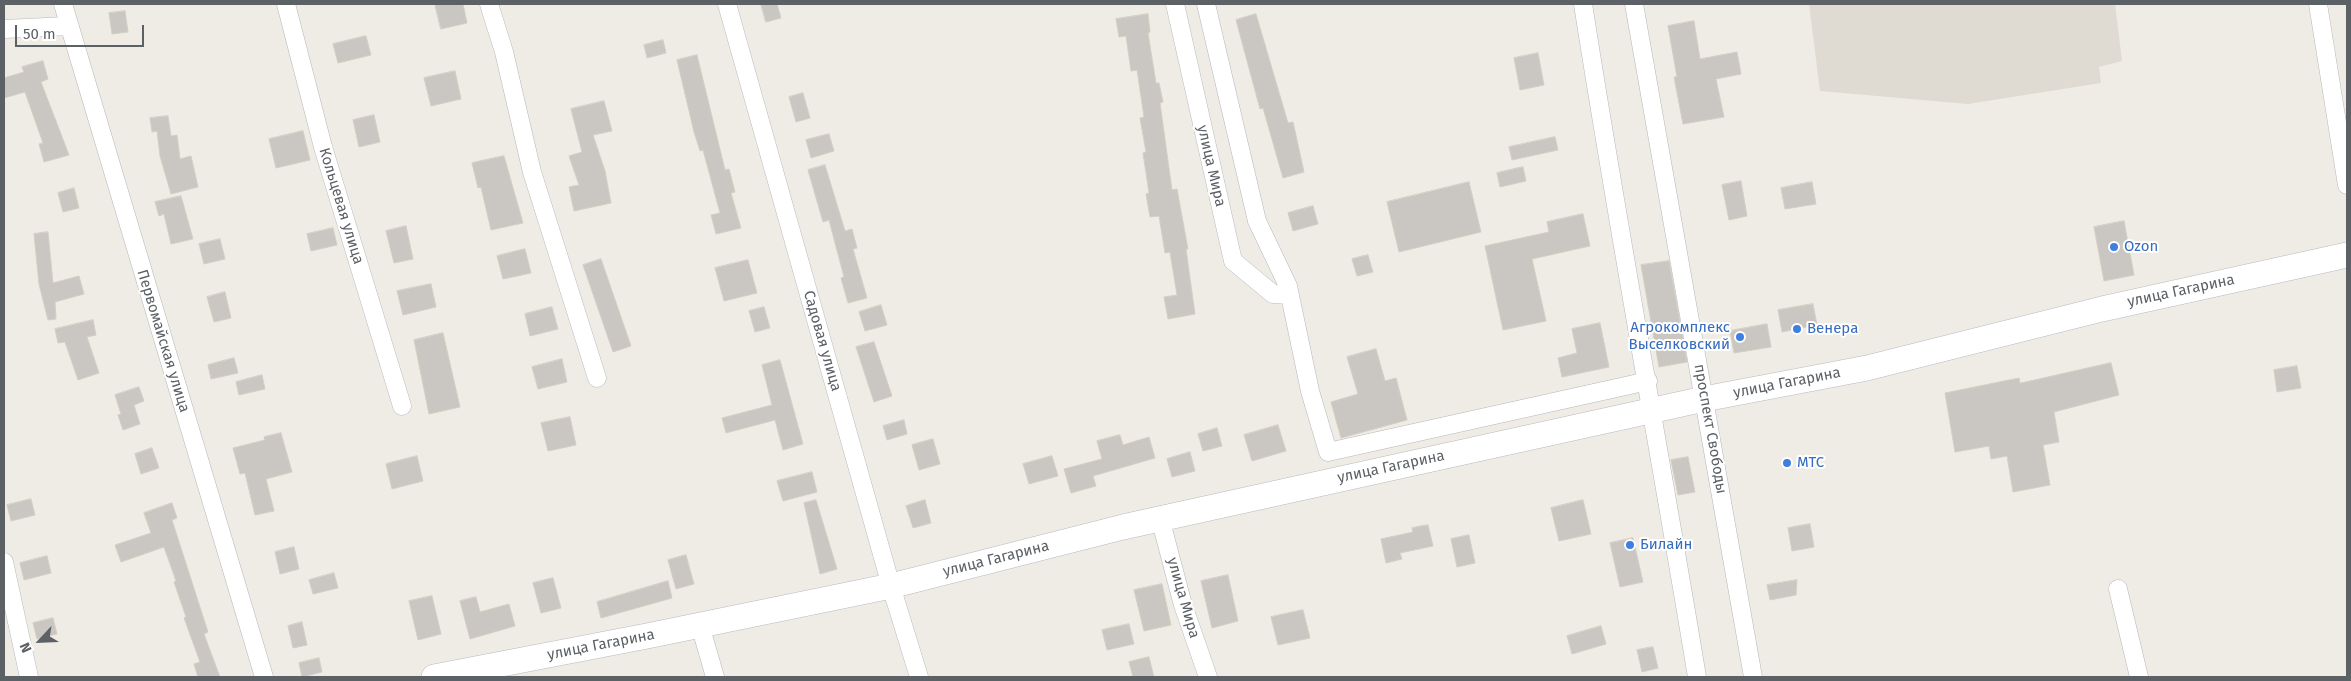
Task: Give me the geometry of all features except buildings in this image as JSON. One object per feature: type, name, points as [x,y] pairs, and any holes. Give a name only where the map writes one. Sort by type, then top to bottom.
[{"type":"main road","name":"улица Гагарина","points":[[434,677],[891,586],[1160,518],[1704,400],[1866,368],[2102,309],[2347,255]]},
{"type":"street","name":"Первомайская улица","points":[[63,4],[68,26],[264,677]]},
{"type":"street","name":"Кольцевая улица","points":[[286,4],[323,146],[402,406]]},
{"type":"street","points":[[489,4],[504,52],[532,172],[597,378]]},
{"type":"street","name":"Садовая улица","points":[[728,4],[891,586],[919,677]]},
{"type":"street","name":"улица Мира","points":[[1175,4],[1233,261],[1273,294],[1290,296]]},
{"type":"street","points":[[1206,4],[1257,221],[1288,286],[1310,391],[1328,452],[1648,382]]},
{"type":"street","points":[[1583,4],[1619,232],[1648,382],[1697,677]]},
{"type":"street","name":"проспект Свободы","points":[[1634,4],[1753,677]]},
{"type":"street","points":[[2318,4],[2347,185]]},
{"type":"street","points":[[4,29],[68,26]]},
{"type":"street","name":"улица Мира","points":[[1160,518],[1183,605],[1208,677]]},
{"type":"street","points":[[4,562],[28,677]]},
{"type":"street","points":[[2118,589],[2139,677]]},
{"type":"street","points":[[700,625],[715,677]]},
{"type":"shaded area","points":[[1809,4],[2115,4],[2122,61],[2099,67],[2101,83],[1968,104],[1820,91]]},
{"type":"place","name":"Ozon","points":[[2114,247]]},
{"type":"place","name":"Венера","points":[[1797,329]]},
{"type":"place","name":"Агрокомплекс Выселковский","points":[[1740,337]]},
{"type":"place","name":"МТС","points":[[1787,463]]},
{"type":"place","name":"Билайн","points":[[1630,545]]}]
